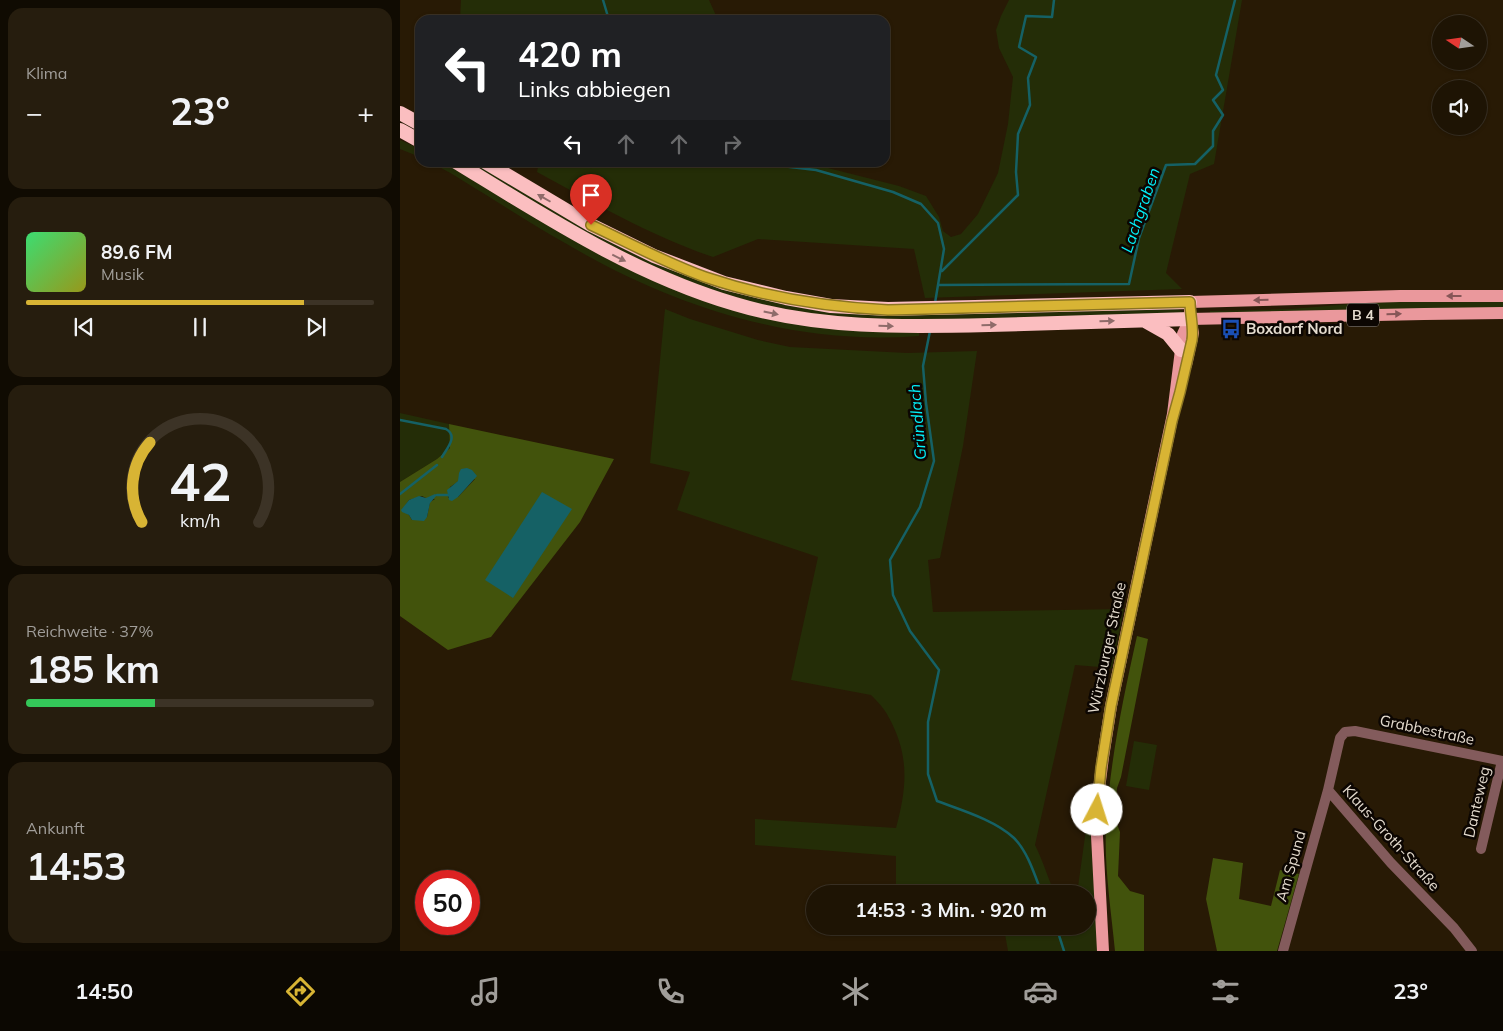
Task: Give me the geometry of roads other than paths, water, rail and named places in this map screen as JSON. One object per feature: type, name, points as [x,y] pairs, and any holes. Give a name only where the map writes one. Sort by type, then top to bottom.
[{"type":"highway","points":[[400,113],[415,121]]},
{"type":"highway","points":[[400,130],[415,138]]},
{"type":"highway","name":"B 4","points":[[464,167],[588,242],[648,272],[705,294],[752,308],[798,318],[853,325],[920,326],[1190,319]]},
{"type":"highway","name":"B 4","points":[[493,167],[591,225],[654,256],[714,280],[756,292],[816,304],[859,308],[921,309],[1190,302]]},
{"type":"highway","points":[[1145,320],[1168,334],[1181,350]]},
{"type":"main road","name":"B 4","points":[[1190,302],[1400,296],[1503,296]]},
{"type":"main road","name":"Würzburger Straße","points":[[1173,414],[1193,334],[1190,319],[1190,302]]},
{"type":"main road","name":"B 4","points":[[1190,319],[1503,314]]},
{"type":"main road","name":"Würzburger Straße","points":[[1103,951],[1096,825],[1102,762],[1111,706],[1173,414],[1183,334],[1190,319]]},
{"type":"street","name":"Grabbestraße","points":[[1345,732],[1355,731],[1503,761]]},
{"type":"street","name":"Klaus-Groth-Straße","points":[[1345,732],[1340,738],[1328,790],[1391,864],[1454,928],[1472,951]]},
{"type":"street","name":"Danteweg","points":[[1481,849],[1503,761]]},
{"type":"street","name":"Am Spund","points":[[1283,951],[1328,790]]},
{"type":"water","points":[[467,468],[472,470],[477,476],[458,497],[452,501],[449,500],[447,490],[458,481],[461,469]]},
{"type":"water","points":[[542,492],[572,509],[513,598],[485,580]]},
{"type":"water","points":[[437,495],[430,503],[427,517],[424,521],[412,520],[409,515],[402,512],[401,510],[409,500],[419,496],[426,498]]},
{"type":"waterway","points":[[603,0],[608,15]]},
{"type":"waterway","name":"Gründlach","points":[[942,271],[1018,195],[1016,172],[1018,134],[1030,105],[1028,78],[1036,57],[1019,47],[1026,16],[1052,17],[1054,0]]},
{"type":"waterway","name":"Lachgraben","points":[[938,285],[1129,284],[1139,238],[1166,165],[1195,164],[1213,146],[1213,131],[1223,115],[1213,100],[1223,90],[1216,75],[1235,0]]},
{"type":"waterway","points":[[790,167],[816,170],[893,192],[921,204],[938,223],[944,249],[935,303]]},
{"type":"waterway","name":"Gründlach","points":[[930,331],[923,366],[934,461],[920,507],[890,560],[893,595],[910,631],[939,670],[928,722],[928,774],[937,801],[988,821],[1014,838],[1027,857],[1039,885]]},
{"type":"waterway","points":[[400,420],[446,429],[450,432],[451,442],[442,457]]},
{"type":"waterway","points":[[400,494],[437,465]]},
{"type":"waterway","points":[[437,495],[448,495]]},
{"type":"waterway","name":"Gründlach","points":[[1059,935],[1064,951]]},
{"type":"place","name":"Boxdorf Nord","points":[[1231,329]]}]
